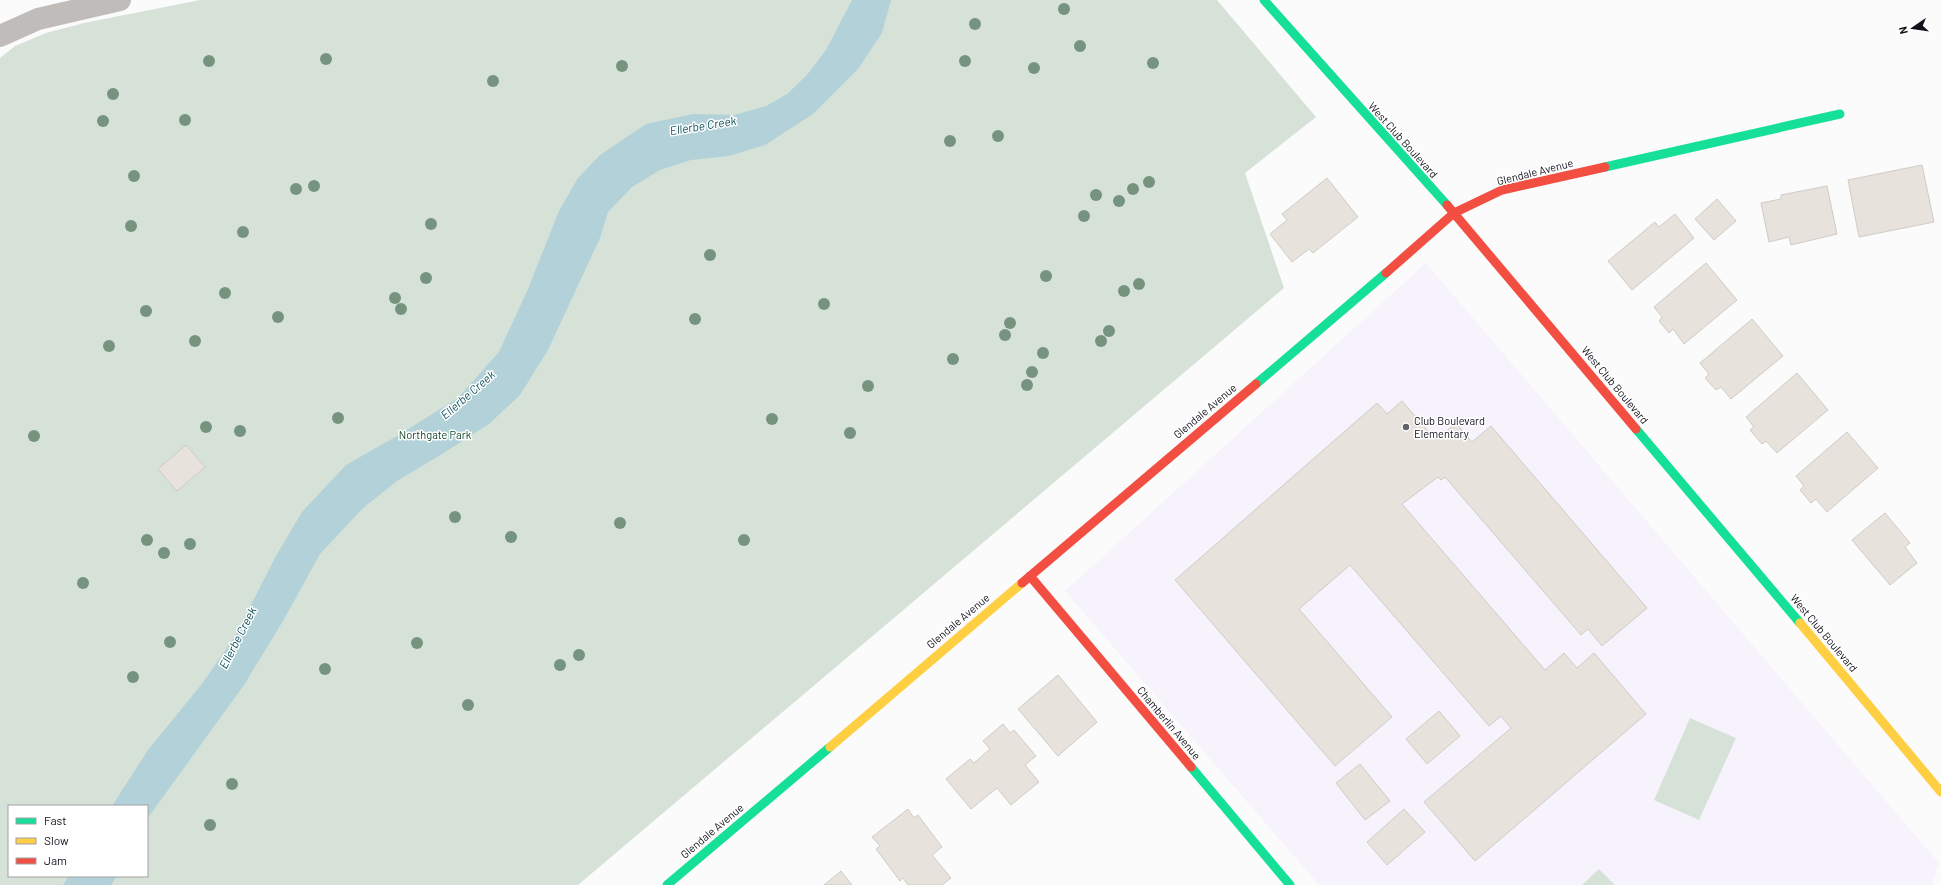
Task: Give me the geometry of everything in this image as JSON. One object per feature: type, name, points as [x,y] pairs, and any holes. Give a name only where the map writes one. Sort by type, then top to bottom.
[{"type":"street","points":[[0,36],[38,19],[120,0]]},
{"type":"street","name":"West Club Boulevard","points":[[1264,0],[1422,180],[1454,213],[1479,245],[1793,614],[1941,792]]},
{"type":"street","name":"Glendale Avenue","points":[[667,885],[1454,213],[1502,190],[1840,114]]},
{"type":"street","name":"Chamberlin Avenue","points":[[1030,576],[1290,885]]},
{"type":"shaded area","name":"Club Boulevard Elementary","points":[[1426,263],[1939,863],[1932,885],[1319,885],[1065,591]]},
{"type":"green space","name":"Northgate Park","points":[[200,0],[1217,0],[1316,117],[1245,173],[1284,288],[578,885],[0,885],[0,58],[15,46],[46,33],[84,23]]},
{"type":"green space","points":[[1690,718],[1736,738],[1699,820],[1654,800]]},
{"type":"green space","points":[[1599,869],[1615,885],[1582,885]]},
{"type":"water","name":"Ellerbe Creek","points":[[852,0],[891,0],[882,33],[858,69],[813,114],[765,145],[729,156],[691,160],[660,170],[632,187],[608,212],[600,238],[548,350],[520,395],[489,424],[397,481],[363,508],[320,554],[283,621],[244,685],[148,818],[148,805],[113,805],[148,750],[201,685],[234,638],[276,556],[302,512],[346,465],[397,436],[458,398],[499,352],[528,289],[559,211],[578,178],[600,155],[646,124],[693,114],[734,115],[766,106],[787,94],[807,75],[826,50]]},
{"type":"water","points":[[68,877],[116,877],[111,885],[63,885]]},
{"type":"building","points":[[1922,165],[1934,222],[1859,237],[1848,180]]},
{"type":"building","points":[[1327,178],[1358,217],[1313,253],[1309,249],[1292,262],[1270,234],[1287,220],[1282,214]]},
{"type":"building","points":[[1827,186],[1837,234],[1791,245],[1789,237],[1769,242],[1761,203],[1781,199],[1781,195]]},
{"type":"building","points":[[1717,199],[1736,221],[1714,240],[1695,219]]},
{"type":"building","points":[[1675,214],[1694,238],[1632,290],[1608,261],[1655,222],[1659,227]]},
{"type":"building","points":[[1706,263],[1737,300],[1684,344],[1673,329],[1669,333],[1659,321],[1662,317],[1654,307]]},
{"type":"building","points":[[1752,319],[1783,356],[1731,399],[1721,387],[1716,390],[1705,378],[1709,374],[1700,363]]},
{"type":"building","points":[[1797,373],[1828,410],[1777,453],[1766,441],[1762,444],[1750,430],[1754,427],[1746,417]]},
{"type":"building","points":[[1402,401],[1436,440],[1456,423],[1472,442],[1491,426],[1647,608],[1602,646],[1588,629],[1581,635],[1445,477],[1441,480],[1438,477],[1402,504],[1545,670],[1564,653],[1577,668],[1594,653],[1646,714],[1475,861],[1424,802],[1511,728],[1501,716],[1489,726],[1350,565],[1299,609],[1392,717],[1335,766],[1175,580],[1377,403],[1387,414]]},
{"type":"building","points":[[1847,432],[1878,468],[1827,512],[1816,499],[1811,503],[1800,490],[1804,486],[1796,476]]},
{"type":"building","points":[[186,445],[205,467],[177,491],[158,469]]},
{"type":"building","points":[[1885,513],[1910,543],[1905,547],[1917,563],[1890,585],[1852,540]]},
{"type":"building","points":[[1058,675],[1097,722],[1058,756],[1018,709]]},
{"type":"building","points":[[1439,711],[1460,736],[1427,764],[1406,739]]},
{"type":"building","points":[[1003,724],[1010,733],[1014,730],[1036,756],[1025,765],[1039,782],[1011,805],[997,788],[971,809],[946,779],[970,759],[974,763],[990,749],[983,741]]},
{"type":"building","points":[[1360,764],[1390,801],[1365,820],[1336,783]]},
{"type":"building","points":[[908,809],[914,818],[918,815],[942,847],[932,855],[951,878],[942,885],[908,885],[903,878],[900,881],[876,849],[880,846],[872,837]]},
{"type":"building","points":[[1404,809],[1425,832],[1387,865],[1367,842]]},
{"type":"building","points":[[841,871],[852,885],[824,885]]},
{"type":"traffic: fast","points":[[1264,0],[1447,205]]},
{"type":"traffic: fast","points":[[1605,167],[1840,114]]},
{"type":"traffic: fast","points":[[1256,384],[1386,273]]},
{"type":"traffic: fast","points":[[1636,429],[1800,623]]},
{"type":"traffic: fast","points":[[667,885],[830,747]]},
{"type":"traffic: fast","points":[[1191,767],[1290,885]]},
{"type":"traffic: slow","points":[[830,747],[1022,583]]},
{"type":"traffic: slow","points":[[1800,623],[1941,792]]},
{"type":"traffic: jam","points":[[1386,273],[1454,213],[1502,190],[1605,167]]},
{"type":"traffic: jam","points":[[1447,205],[1636,429]]},
{"type":"traffic: jam","points":[[1022,583],[1256,384]]},
{"type":"traffic: jam","points":[[1030,576],[1191,767]]},
{"type":"place","name":"Club Boulevard Elementary","points":[[1406,427]]}]
